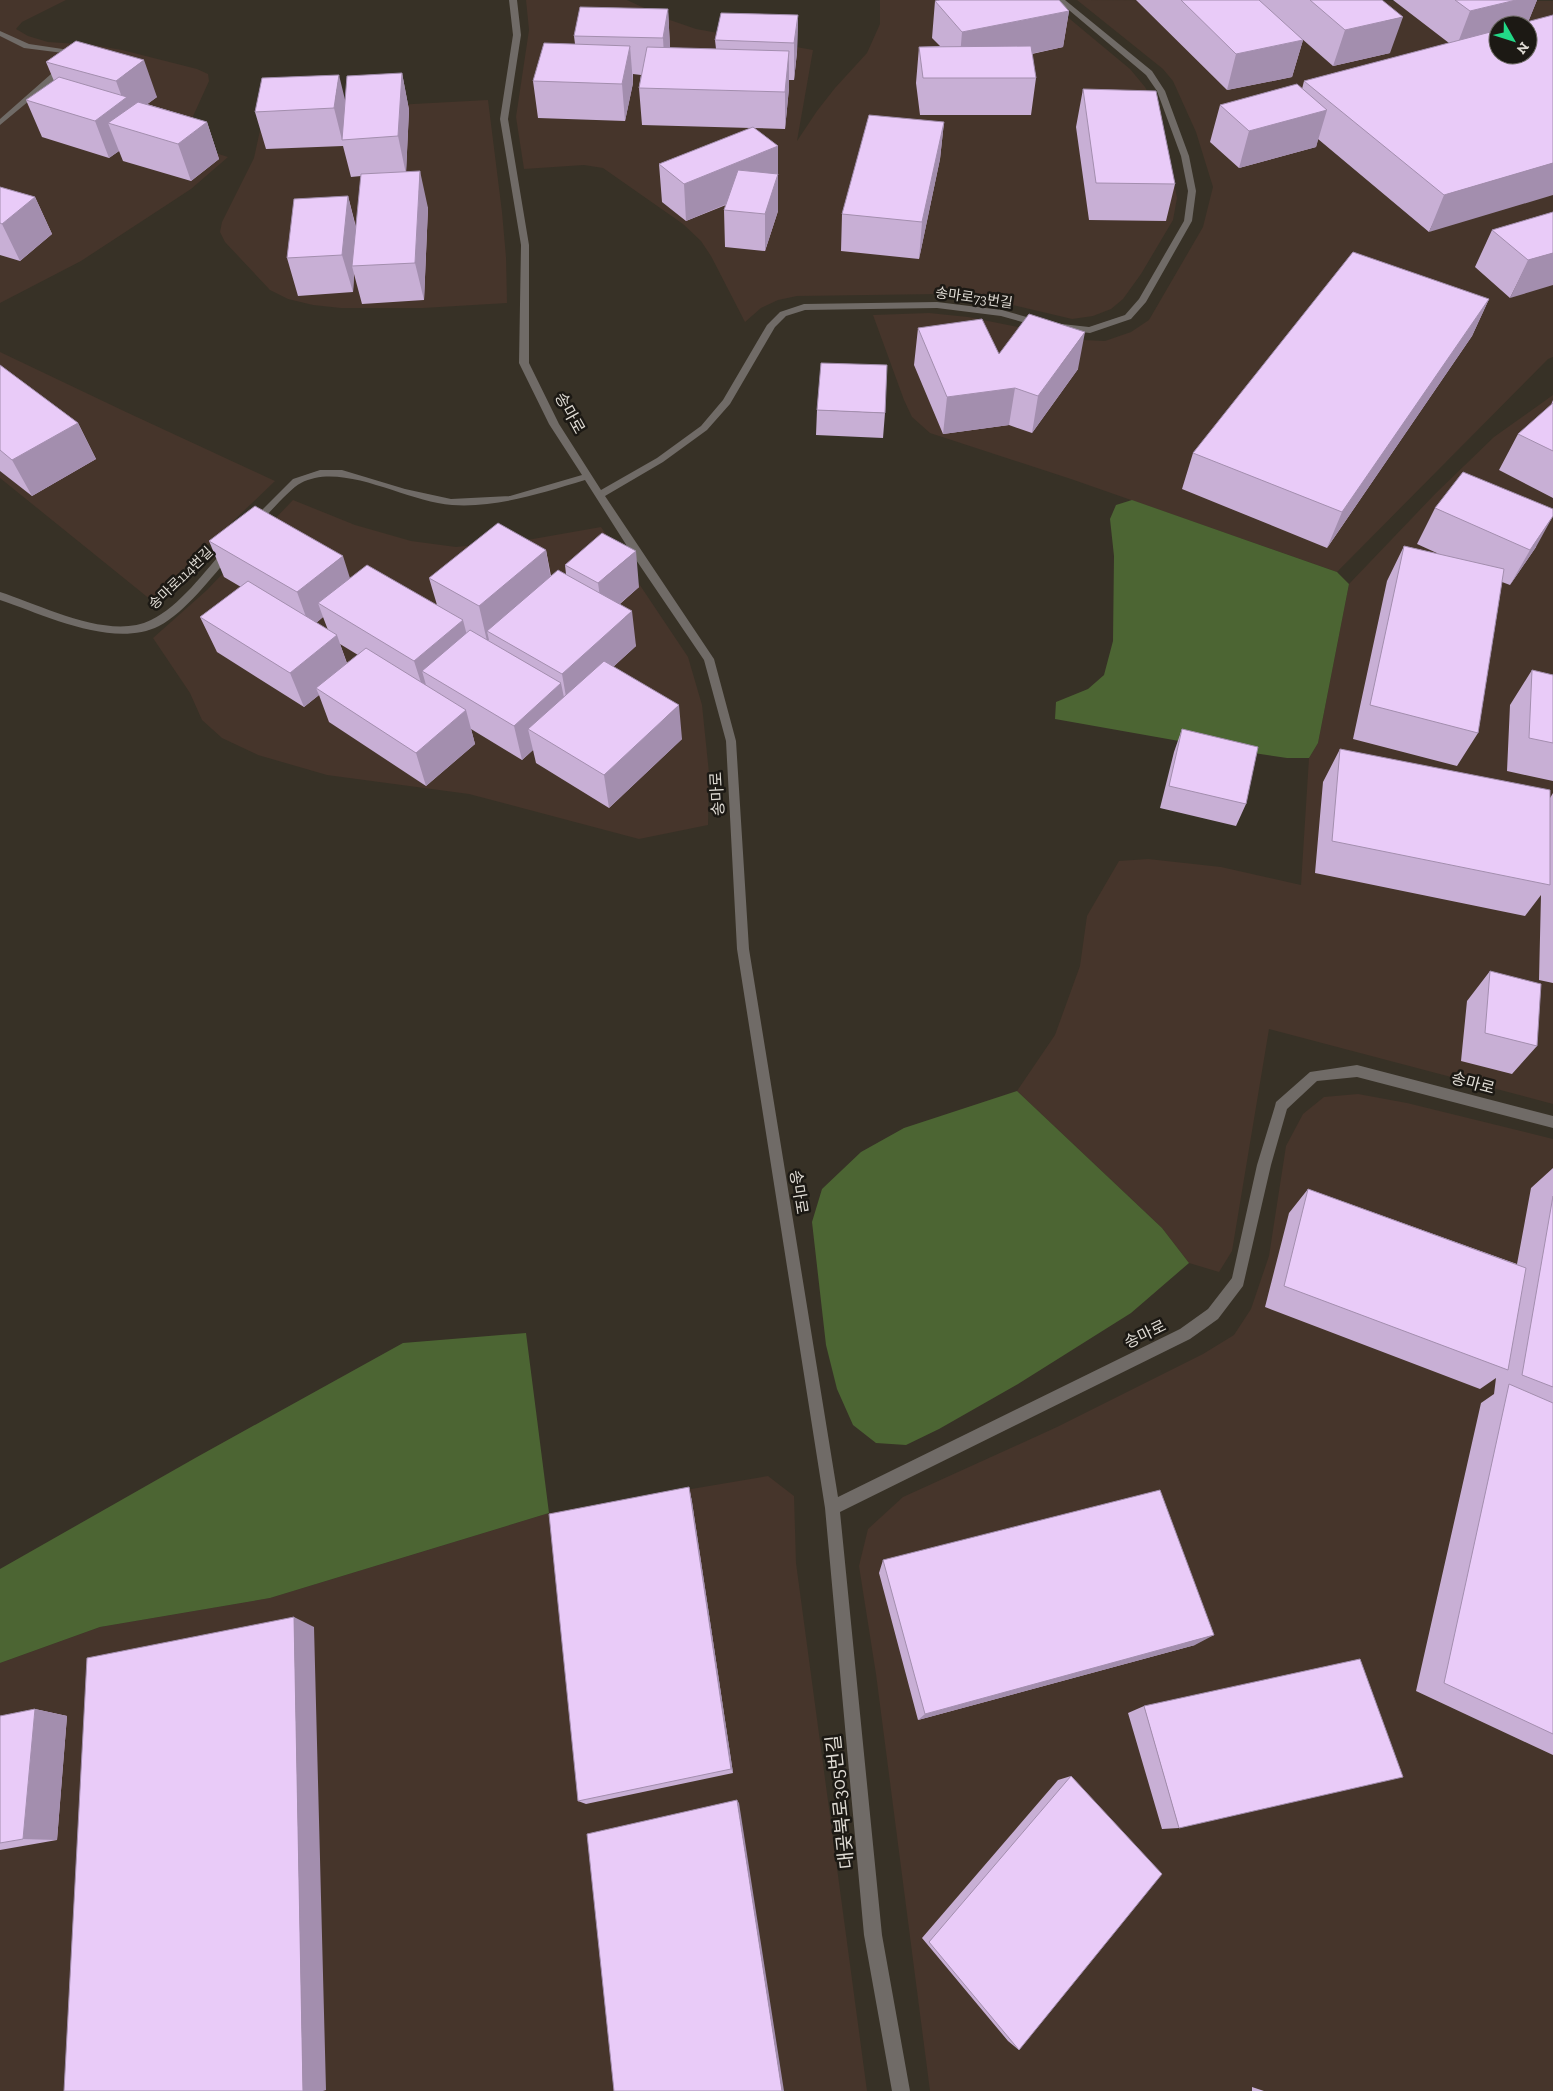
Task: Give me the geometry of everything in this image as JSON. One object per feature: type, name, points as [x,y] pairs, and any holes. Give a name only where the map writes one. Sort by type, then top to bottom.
[{"type":"street","name":"송마로","points":[[513,0],[517,35],[504,119],[526,245],[524,363],[554,424],[709,659],[731,741],[743,950],[832,1508],[1185,1334],[1213,1314],[1238,1281],[1264,1165],[1281,1106],[1314,1076],[1358,1071],[1553,1122]]},
{"type":"street","name":"송마로73번길","points":[[600,495],[660,460],[704,428],[727,402],[771,325],[783,314],[804,307],[937,306],[1002,313],[1043,325],[1090,330],[1128,317],[1143,300],[1188,221],[1192,191],[1185,156],[1161,91],[1149,73],[1061,0]]},
{"type":"street","points":[[0,33],[27,46],[76,53],[62,69],[0,123]]},
{"type":"street","name":"송마로114번길","points":[[0,596],[79,622],[108,629],[133,630],[154,623],[175,607],[206,577],[279,496],[296,480],[320,473],[342,473],[404,492],[450,502],[510,499],[588,476]]},
{"type":"street","name":"대곶북로305번길","points":[[832,1508],[873,1935],[901,2091]]},
{"type":"shaded area","points":[[0,0],[66,0],[22,22],[16,29],[28,36],[48,42],[93,45],[122,50],[197,69],[208,74],[209,81],[190,123],[175,140],[228,157],[191,189],[81,261],[0,303]]},
{"type":"shaded area","points":[[526,0],[627,0],[670,20],[696,29],[813,50],[797,141],[835,88],[867,53],[880,24],[880,0],[1047,0],[1130,69],[1145,87],[1154,104],[1165,136],[1177,198],[1173,220],[1141,274],[1123,299],[1111,309],[1093,316],[1072,319],[979,297],[940,294],[797,296],[778,300],[761,308],[745,322],[711,256],[701,241],[683,224],[603,168],[584,165],[524,169],[516,117],[529,30]]},
{"type":"shaded area","points":[[1077,0],[1553,1],[1553,357],[1548,359],[1337,572],[1071,479],[930,433],[912,417],[873,315],[929,313],[968,317],[1082,340],[1105,341],[1131,332],[1149,320],[1203,227],[1213,187],[1196,132],[1173,81],[1163,69]]},
{"type":"shaded area","points":[[488,100],[502,212],[506,257],[507,303],[423,308],[341,308],[313,305],[288,299],[270,290],[225,242],[220,232],[222,222],[254,158],[264,112]]},
{"type":"shaded area","points":[[0,352],[275,481],[151,600],[0,478]]},
{"type":"shaded area","points":[[1553,395],[1553,1104],[1269,1029],[1232,1251],[1219,1272],[1189,1263],[1162,1228],[1017,1091],[1055,1035],[1080,966],[1087,916],[1119,861],[1148,859],[1221,867],[1301,885],[1309,758],[1318,743],[1349,584],[1436,493],[1494,437]]},
{"type":"shaded area","points":[[293,500],[355,525],[411,541],[456,547],[533,539],[601,527],[688,657],[702,705],[709,773],[708,825],[639,839],[469,794],[327,775],[258,755],[222,738],[202,720],[190,693],[153,638],[207,590]]},
{"type":"shaded area","points":[[1358,1094],[1407,1103],[1553,1139],[1553,2091],[930,2091],[876,1674],[859,1566],[868,1529],[903,1497],[1057,1427],[1203,1354],[1234,1335],[1251,1309],[1269,1256],[1286,1146],[1303,1114],[1324,1097]]},
{"type":"shaded area","points":[[768,1476],[794,1496],[796,1563],[867,2091],[0,2091],[0,1663],[100,1627],[270,1598],[549,1513]]},
{"type":"green space","points":[[1132,500],[1337,572],[1349,584],[1318,743],[1309,758],[1287,758],[1213,747],[1055,719],[1056,702],[1088,689],[1104,675],[1113,641],[1114,556],[1110,519],[1116,505]]},
{"type":"green space","points":[[1017,1091],[1162,1228],[1189,1263],[1131,1313],[1018,1384],[939,1429],[906,1445],[876,1443],[853,1425],[837,1389],[826,1345],[812,1222],[822,1189],[861,1152],[904,1128]]},
{"type":"green space","points":[[526,1333],[549,1513],[270,1598],[100,1627],[0,1663],[0,1569],[403,1343]]},
{"type":"building","points":[[1059,0],[1069,11],[962,32],[935,1]]},
{"type":"building","points":[[1181,0],[1259,0],[1303,40],[1236,54]]},
{"type":"building","points":[[1310,0],[1382,0],[1403,17],[1345,30]]},
{"type":"building","points":[[1455,0],[1516,0],[1470,11]]},
{"type":"building","points":[[580,7],[668,9],[663,38],[574,36]]},
{"type":"building","points":[[721,13],[798,15],[794,43],[715,40]]},
{"type":"building","points":[[1553,15],[1553,163],[1444,195],[1304,81],[1488,33],[1488,65],[1538,65],[1538,19]]},
{"type":"building","points":[[76,41],[144,60],[116,81],[46,62]]},
{"type":"building","points":[[544,43],[630,46],[622,84],[533,81]]},
{"type":"building","points":[[1031,46],[1036,78],[923,78],[919,47]]},
{"type":"building","points":[[647,47],[789,51],[785,92],[639,88]]},
{"type":"building","points":[[402,73],[398,136],[342,140],[347,76]]},
{"type":"building","points":[[339,75],[334,108],[255,112],[262,78]]},
{"type":"building","points":[[59,77],[127,97],[95,121],[26,100]]},
{"type":"building","points":[[1297,84],[1327,110],[1249,131],[1220,105]]},
{"type":"building","points":[[1083,89],[1156,91],[1175,184],[1096,183]]},
{"type":"building","points":[[138,102],[207,122],[178,144],[108,123]]},
{"type":"building","points":[[869,115],[944,122],[922,222],[842,214]]},
{"type":"building","points":[[753,127],[778,146],[684,184],[659,164]]},
{"type":"building","points":[[738,170],[778,174],[765,214],[724,210]]},
{"type":"building","points":[[420,171],[415,263],[352,266],[361,174]]},
{"type":"building","points":[[0,187],[35,197],[2,224],[0,223]]},
{"type":"building","points":[[348,196],[342,255],[287,258],[294,199]]},
{"type":"building","points":[[1553,212],[1553,253],[1528,260],[1492,230]]},
{"type":"building","points":[[1353,252],[1489,299],[1342,512],[1193,453]]},
{"type":"building","points":[[1029,314],[1085,332],[1038,396],[1015,388],[947,397],[918,328],[982,319],[999,354]]},
{"type":"building","points":[[821,363],[887,365],[885,413],[817,410]]},
{"type":"building","points":[[0,365],[78,423],[12,460],[0,450]]},
{"type":"building","points":[[1553,403],[1553,451],[1518,434]]},
{"type":"building","points":[[1463,472],[1553,509],[1553,516],[1530,550],[1435,508]]},
{"type":"building","points":[[255,506],[343,556],[297,592],[209,541]]},
{"type":"building","points":[[498,523],[546,550],[479,606],[429,578]]},
{"type":"building","points":[[602,533],[636,551],[598,583],[565,565]]},
{"type":"building","points":[[1404,546],[1504,569],[1478,733],[1370,705]]},
{"type":"building","points":[[367,565],[463,620],[414,661],[318,603]]},
{"type":"building","points":[[558,570],[632,611],[562,674],[487,631]]},
{"type":"building","points":[[248,581],[337,635],[290,673],[200,617]]},
{"type":"building","points":[[470,630],[561,683],[514,726],[422,671]]},
{"type":"building","points":[[366,648],[466,710],[416,753],[316,688]]},
{"type":"building","points":[[604,661],[679,705],[604,775],[528,729]]},
{"type":"building","points":[[1532,670],[1553,675],[1553,743],[1529,738]]},
{"type":"building","points":[[1182,729],[1258,747],[1246,804],[1169,786]]},
{"type":"building","points":[[1340,749],[1550,790],[1550,885],[1332,841]]},
{"type":"building","points":[[1490,971],[1541,984],[1537,1046],[1485,1033]]},
{"type":"building","points":[[1308,1189],[1526,1268],[1508,1370],[1284,1286]]},
{"type":"building","points":[[1553,1196],[1553,1387],[1522,1375]]},
{"type":"building","points":[[1509,1384],[1553,1403],[1553,1734],[1444,1683]]},
{"type":"building","points":[[689,1487],[731,1769],[578,1801],[549,1514]]},
{"type":"building","points":[[1160,1490],[1214,1635],[925,1714],[883,1560]]},
{"type":"building","points":[[294,1617],[303,2091],[64,2091],[87,1658]]},
{"type":"building","points":[[1360,1659],[1403,1777],[1179,1828],[1144,1706]]},
{"type":"building","points":[[35,1709],[23,1839],[0,1843],[0,1716]]},
{"type":"building","points":[[1071,1776],[1162,1874],[1019,2050],[929,1942]]},
{"type":"building","points":[[737,1800],[782,2091],[614,2091],[587,1834]]}]
